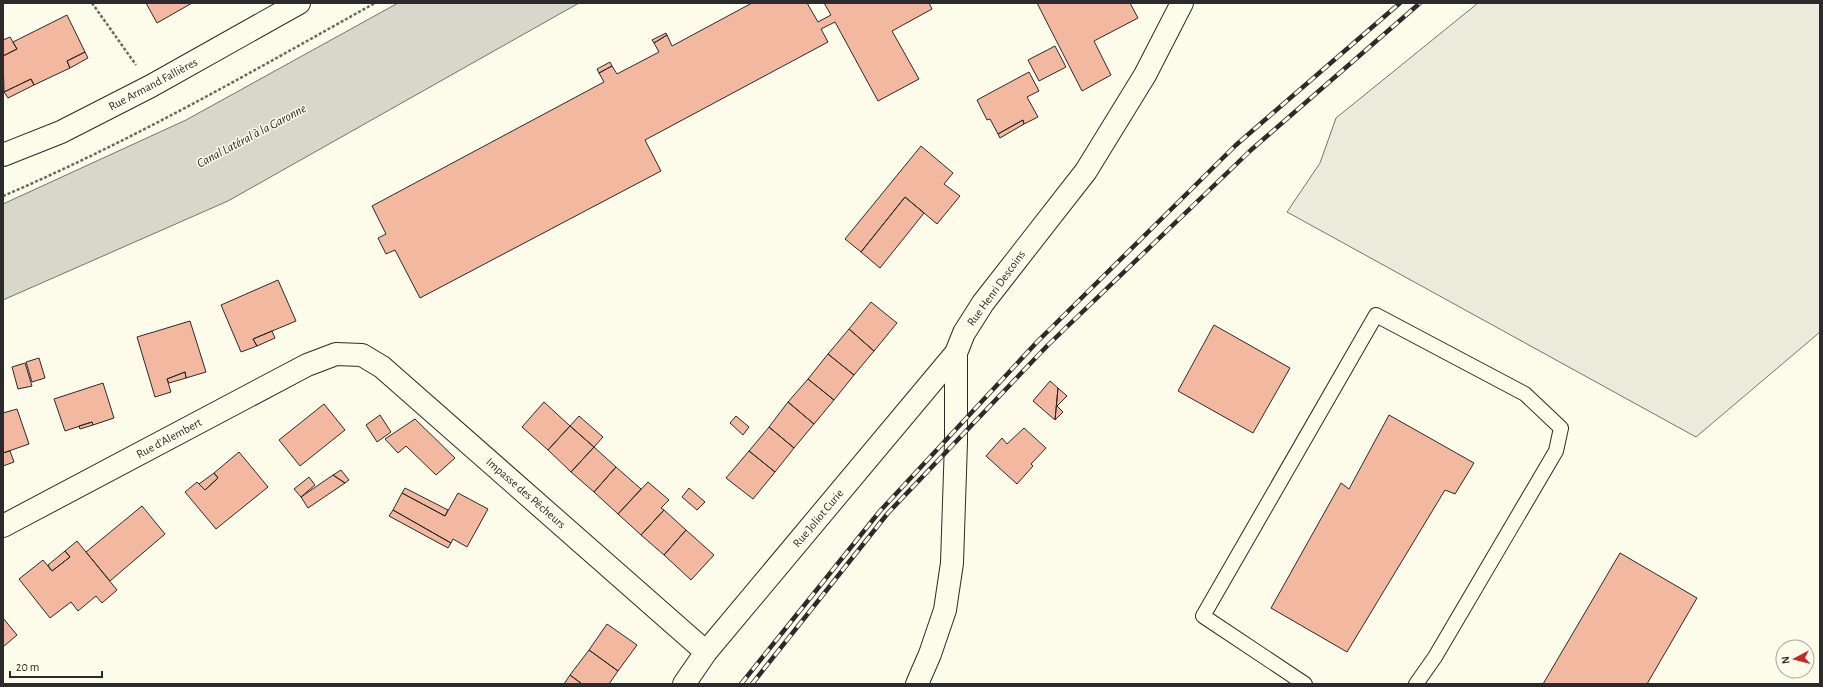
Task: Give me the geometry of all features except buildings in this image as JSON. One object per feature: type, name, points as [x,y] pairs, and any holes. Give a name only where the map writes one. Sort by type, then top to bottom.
[{"type":"street","name":"Rue Henri Descoins","points":[[918,684],[945,610],[952,563],[956,442],[956,353],[964,333],[984,303],[1086,171],[1145,75],[1182,3]]},
{"type":"street","name":"Rue Armand Fallières","points":[[3,155],[61,132],[151,86],[296,4]]},
{"type":"street","name":"Rue Joliot Curie","points":[[684,684],[706,652],[956,353]]},
{"type":"street","name":"Impasse des Pêcheurs","points":[[336,354],[362,355],[382,367],[706,652]]},
{"type":"street","name":"Rue d'Alembert","points":[[3,526],[307,365],[336,354]]},
{"type":"lane","points":[[1305,684],[1203,616],[1376,316],[1525,394],[1562,428],[1556,451],[1435,657],[1416,684]]},
{"type":"path","points":[[92,3],[151,86]]},
{"type":"path","points":[[3,196],[34,183],[182,110],[375,3]]},
{"type":"shaded area","points":[[1478,3],[1820,3],[1820,332],[1696,437],[1287,212],[1320,163],[1336,118]]},
{"type":"water","name":"Canal Latéral à la Garonne","points":[[398,3],[579,3],[228,201],[3,300],[3,204],[186,120]]},
{"type":"railway","points":[[741,684],[880,511],[1037,342],[1236,145],[1400,3]]},
{"type":"railway","points":[[752,684],[888,513],[1048,345],[1251,150],[1420,3]]}]
